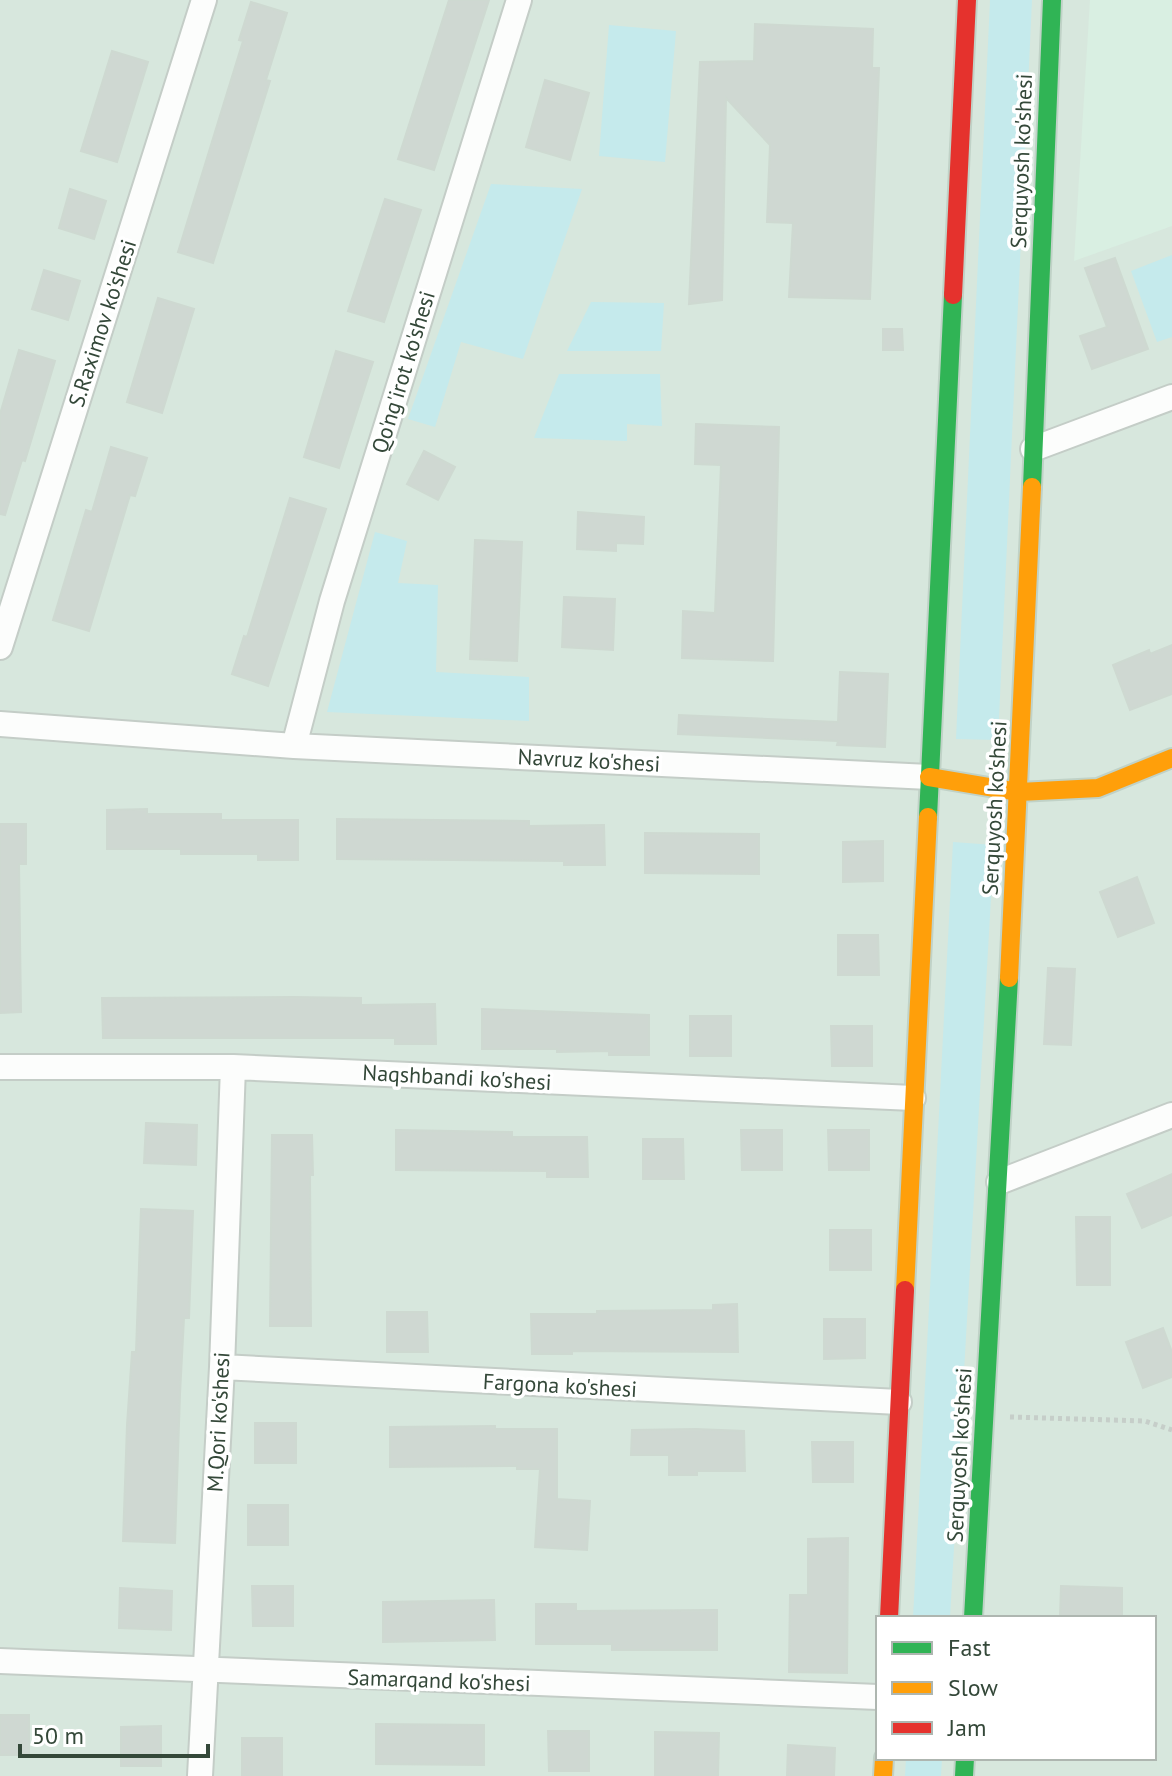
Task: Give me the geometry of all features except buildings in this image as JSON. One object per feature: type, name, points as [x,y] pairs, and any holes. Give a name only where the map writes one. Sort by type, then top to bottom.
[{"type":"street","name":"S.Raximov ko'shesi","points":[[0,647],[204,0]]},
{"type":"street","name":"Qo'ng'irot ko'shesi","points":[[294,746],[336,587],[519,0]]},
{"type":"street","points":[[889,1616],[967,0]]},
{"type":"street","name":"Serquyosh ko'shesi","points":[[973,1616],[1019,792],[1052,0]]},
{"type":"street","points":[[1033,449],[1172,397]]},
{"type":"street","name":"Navruz ko'shesi","points":[[0,724],[294,746],[929,777],[1019,792],[1098,788],[1172,758]]},
{"type":"street","name":"Naqshbandi ko'shesi","points":[[0,1067],[233,1067],[913,1098]]},
{"type":"street","name":"M.Qori ko'shesi","points":[[200,1776],[222,1367],[233,1067]]},
{"type":"street","points":[[999,1182],[1172,1115]]},
{"type":"street","name":"Fargona ko'shesi","points":[[222,1367],[899,1402]]},
{"type":"street","name":"Samarqand ko'shesi","points":[[0,1661],[876,1697]]},
{"type":"path","points":[[985,1416],[1145,1421],[1172,1430]]},
{"type":"shaded area","points":[[0,0],[1172,0],[1172,1776],[0,1776]]},
{"type":"shaded area","points":[[990,0],[1032,0],[998,740],[956,739]]},
{"type":"shaded area","points":[[1090,0],[1172,0],[1172,226],[1074,261]]},
{"type":"shaded area","points":[[609,25],[676,31],[665,162],[599,156]]},
{"type":"shaded area","points":[[491,184],[582,189],[523,359],[461,342],[435,427],[408,419]]},
{"type":"shaded area","points":[[1172,255],[1172,337],[1157,342],[1131,271]]},
{"type":"shaded area","points":[[591,302],[664,303],[661,351],[567,351]]},
{"type":"shaded area","points":[[559,374],[660,374],[662,426],[627,424],[627,441],[534,438]]},
{"type":"shaded area","points":[[375,532],[407,541],[398,583],[438,585],[436,672],[529,677],[529,721],[327,712]]},
{"type":"shaded area","points":[[953,842],[994,845],[950,1616],[913,1616]]},
{"type":"shaded area","points":[[906,1760],[942,1760],[941,1776],[905,1776]]},
{"type":"traffic: fast","points":[[1032,487],[1052,0]]},
{"type":"traffic: fast","points":[[928,817],[953,295]]},
{"type":"traffic: fast","points":[[973,1616],[1009,978]]},
{"type":"traffic: fast","points":[[964,1776],[965,1760]]},
{"type":"traffic: slow","points":[[1009,978],[1032,487]]},
{"type":"traffic: slow","points":[[929,777],[1019,792],[1098,788],[1172,758]]},
{"type":"traffic: slow","points":[[905,1290],[928,817]]},
{"type":"traffic: slow","points":[[883,1776],[884,1760]]},
{"type":"traffic: jam","points":[[953,295],[967,0]]},
{"type":"traffic: jam","points":[[889,1616],[905,1290]]}]
